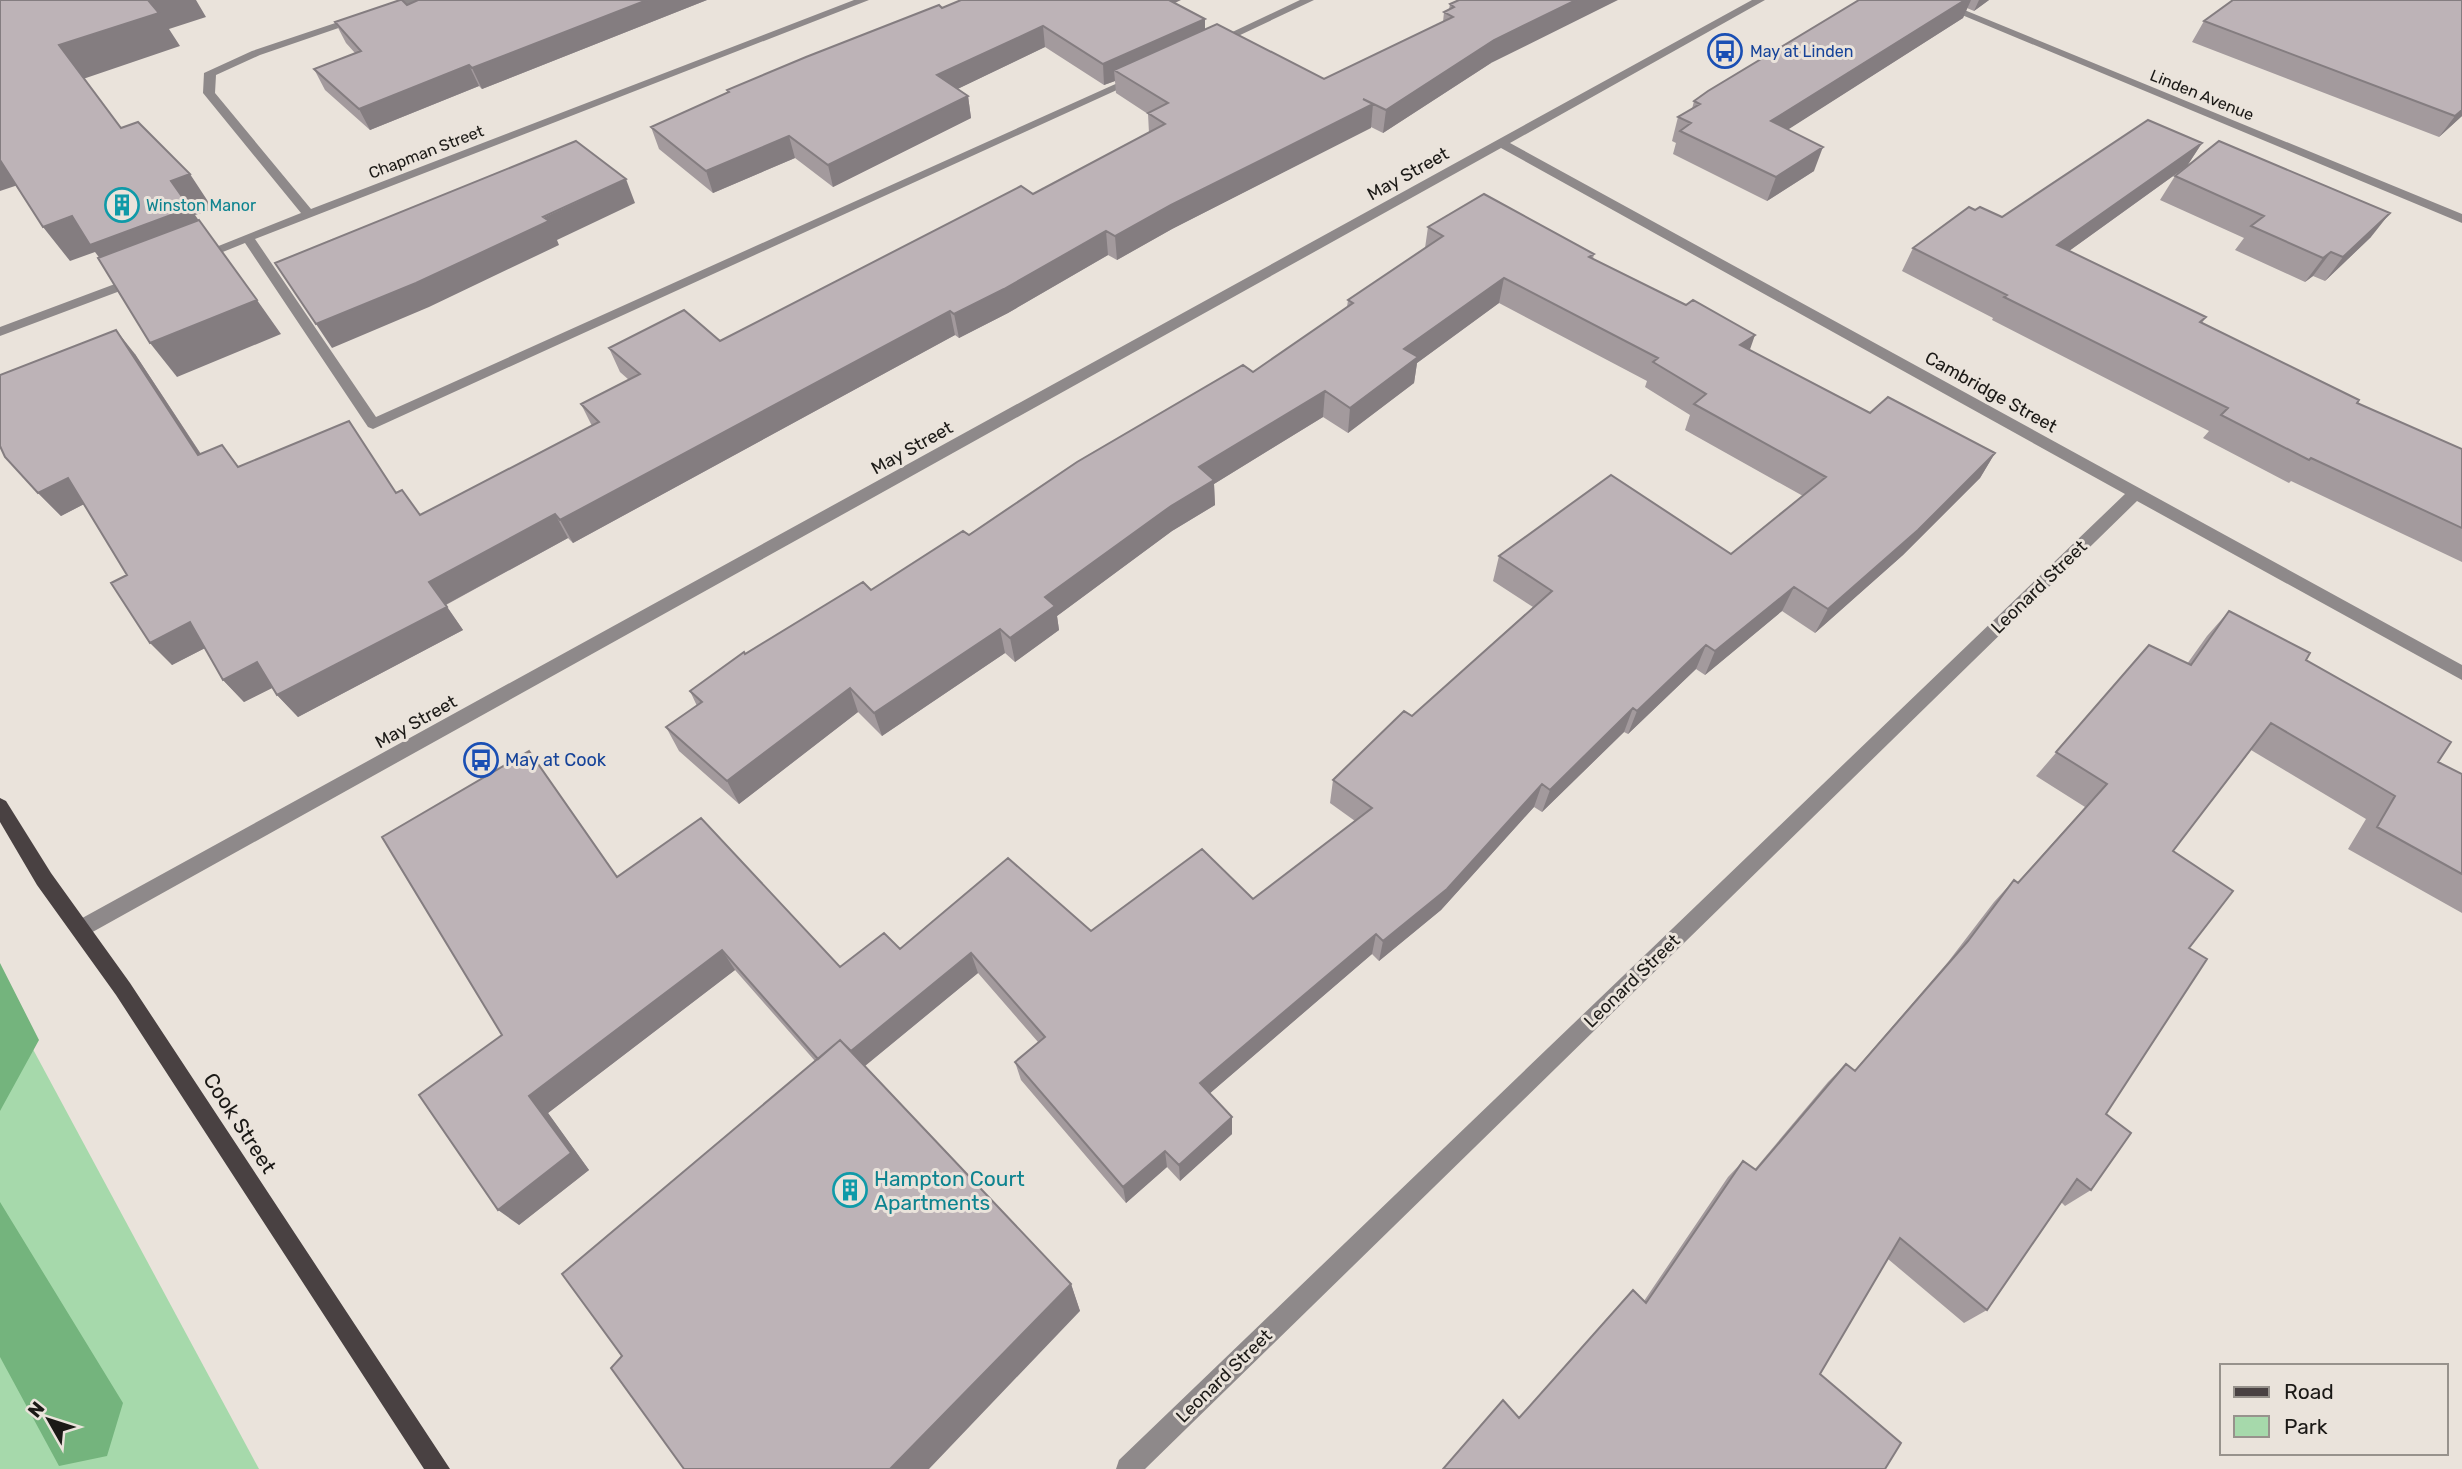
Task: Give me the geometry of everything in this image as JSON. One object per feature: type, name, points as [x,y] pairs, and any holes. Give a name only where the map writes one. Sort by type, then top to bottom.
[{"type":"main road","name":"Cook Street","points":[[0,806],[44,878],[82,928],[438,1469]]},
{"type":"street","points":[[308,214],[209,93],[210,72],[256,53],[415,0]]},
{"type":"street","name":"Chapman Street","points":[[183,263],[864,0]]},
{"type":"street","points":[[1208,46],[1309,0]]},
{"type":"street","name":"May Street","points":[[82,928],[1760,0]]},
{"type":"street","name":"Linden Avenue","points":[[1931,0],[2462,219]]},
{"type":"street","points":[[248,238],[373,424],[1144,75]]},
{"type":"street","name":"Cambridge Street","points":[[1502,144],[2462,673]]},
{"type":"street","points":[[0,332],[157,273]]},
{"type":"street","name":"Leonard Street","points":[[1128,1469],[2135,493]]},
{"type":"green space","points":[[0,963],[39,1040],[0,1111]]},
{"type":"green space","points":[[0,988],[259,1469],[0,1469]]},
{"type":"green space","points":[[0,1202],[123,1403],[107,1456],[59,1466],[0,1357]]},
{"type":"building","points":[[0,0],[148,0],[159,13],[59,45],[121,128],[138,122],[190,174],[171,181],[190,208],[90,245],[72,216],[43,227],[0,160]]},
{"type":"building","points":[[400,0],[407,5],[418,0],[647,0],[472,68],[469,65],[359,109],[314,69],[361,51],[335,22]]},
{"type":"building","points":[[961,0],[1169,0],[1205,19],[1103,64],[1043,26],[937,75],[968,96],[828,165],[789,136],[706,171],[651,127],[729,92],[727,90],[806,57],[939,5],[942,8]]},
{"type":"building","points":[[1459,0],[1576,0],[1494,40],[1386,110],[1363,99],[1373,104],[1115,236],[1106,231],[1004,289],[954,314],[950,311],[560,520],[555,514],[429,582],[447,607],[277,695],[257,662],[223,680],[190,622],[150,643],[111,583],[127,575],[68,478],[38,493],[5,457],[0,446],[0,375],[116,330],[198,455],[222,445],[238,467],[349,421],[396,493],[402,490],[420,515],[599,422],[581,404],[640,374],[609,348],[684,310],[720,341],[1021,186],[1033,194],[1165,124],[1148,113],[1168,103],[1114,70],[1217,24],[1324,79],[1453,17],[1444,12],[1454,7],[1450,4]]},
{"type":"building","points":[[1859,0],[1965,0],[1771,121],[1823,147],[1776,177],[1680,131],[1691,123],[1678,117],[1700,104],[1694,101]]},
{"type":"building","points":[[2233,0],[2462,0],[2462,110],[2455,116],[2204,21]]},
{"type":"building","points":[[2148,120],[2202,143],[2057,245],[2206,317],[2200,322],[2359,400],[2357,403],[2462,449],[2462,528],[2311,458],[2309,460],[2221,415],[2228,408],[2004,297],[2007,295],[1913,248],[1969,207],[1975,210],[1980,207],[2002,217]]},
{"type":"building","points":[[576,141],[626,179],[543,217],[549,221],[416,283],[316,324],[275,263]]},
{"type":"building","points":[[2219,141],[2390,213],[2343,257],[2331,252],[2323,258],[2251,226],[2264,216],[2175,176]]},
{"type":"building","points":[[1484,194],[1594,254],[1589,257],[1686,305],[1693,300],[1755,335],[1740,345],[1870,413],[1888,397],[1995,453],[1918,530],[1828,609],[1794,587],[1715,651],[1706,645],[1637,711],[1633,708],[1550,790],[1542,784],[1447,889],[1383,941],[1376,934],[1200,1083],[1232,1117],[1179,1165],[1165,1151],[1123,1187],[1015,1062],[1045,1037],[971,953],[851,1051],[840,1040],[818,1059],[722,950],[529,1096],[571,1153],[498,1210],[419,1095],[502,1035],[382,837],[529,751],[617,877],[701,818],[840,967],[884,933],[900,949],[1008,858],[1091,931],[1202,849],[1253,899],[1372,808],[1333,780],[1404,711],[1412,716],[1552,591],[1499,556],[1611,475],[1731,554],[1826,477],[1694,404],[1706,394],[1653,362],[1658,358],[1504,278],[1404,349],[1418,357],[1350,408],[1325,391],[1199,467],[1214,480],[1171,506],[1045,597],[1055,606],[1010,638],[1000,629],[874,713],[850,688],[727,781],[666,727],[702,702],[690,691],[744,652],[745,654],[863,582],[871,590],[963,531],[969,535],[1077,462],[1243,365],[1253,372],[1353,303],[1348,300],[1443,236],[1428,227]]},
{"type":"building","points":[[199,220],[257,300],[150,343],[98,258]]},
{"type":"building","points":[[2229,611],[2310,653],[2306,660],[2451,742],[2438,762],[2462,774],[2462,874],[2377,827],[2395,796],[2271,723],[2173,851],[2233,891],[2189,948],[2207,959],[2106,1114],[2131,1133],[2091,1190],[2077,1179],[1987,1310],[1900,1238],[1820,1374],[1901,1443],[1885,1469],[1443,1469],[1503,1400],[1519,1418],[1633,1290],[1646,1303],[1743,1161],[1756,1170],[1846,1064],[1855,1071],[1968,941],[2014,880],[2018,883],[2107,784],[2056,752],[2149,645],[2191,665]]},
{"type":"building","name":"Hampton Court Apartments","points":[[840,1040],[1071,1284],[890,1469],[684,1469],[611,1368],[622,1356],[562,1274]]},
{"type":"place","name":"May at Linden","points":[[1725,51]]},
{"type":"place","name":"Winston Manor","points":[[122,205]]},
{"type":"place","name":"May at Cook","points":[[481,760]]},
{"type":"place","name":"Hampton Court Apartments","points":[[850,1190]]}]
